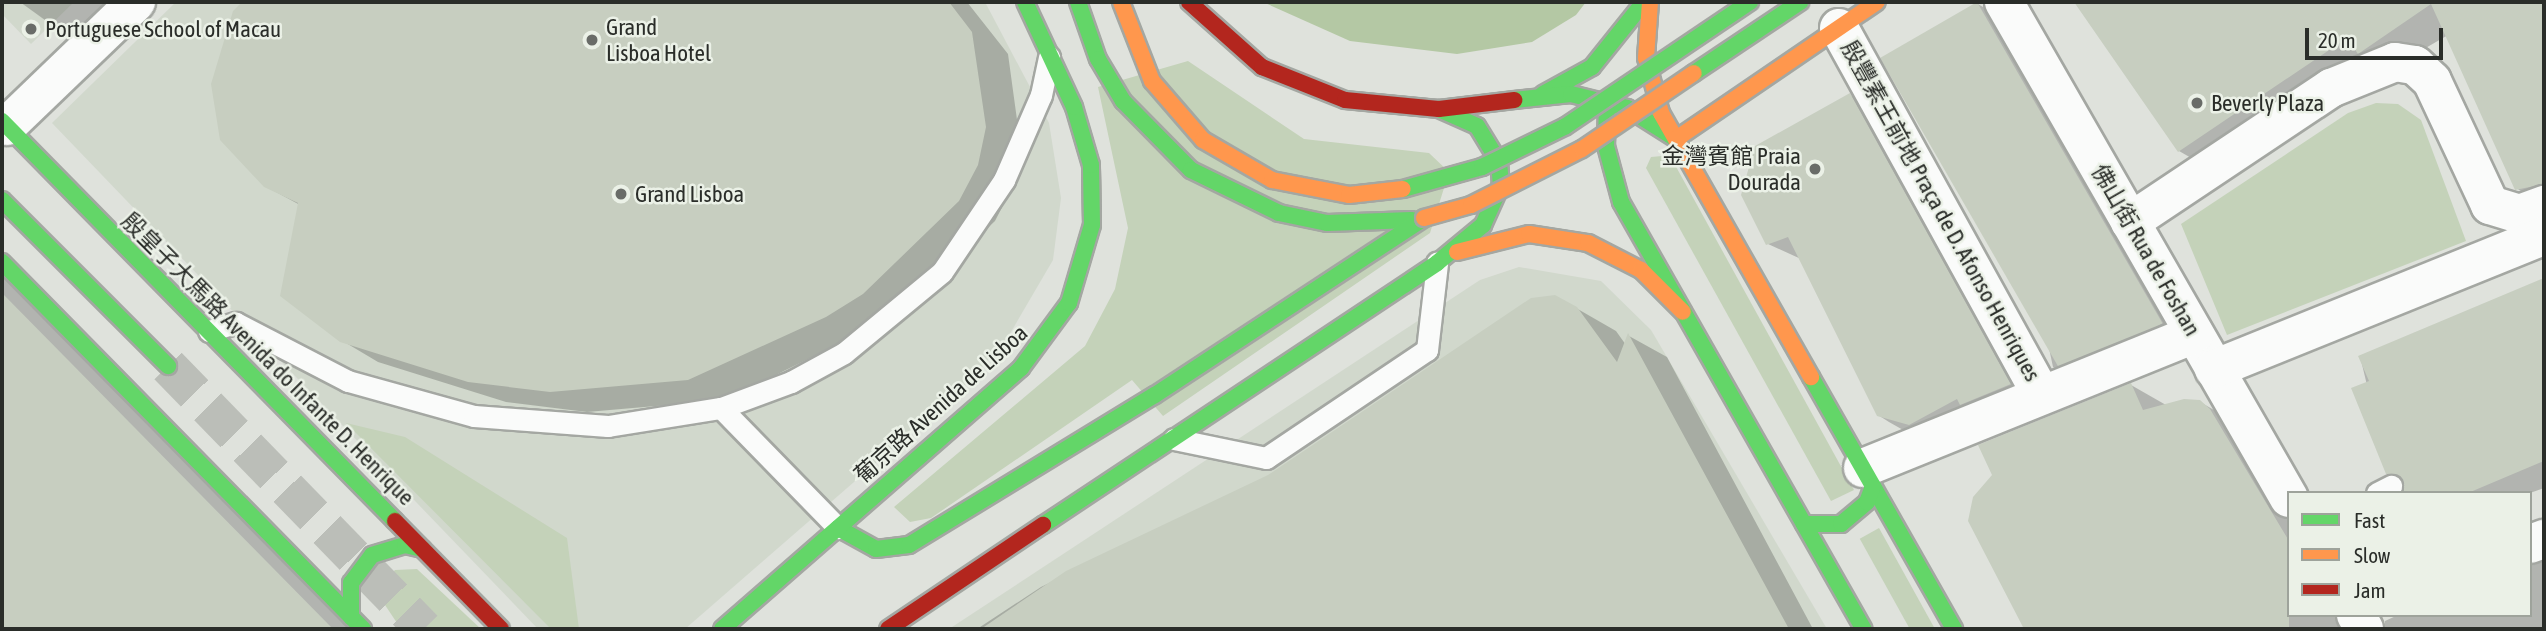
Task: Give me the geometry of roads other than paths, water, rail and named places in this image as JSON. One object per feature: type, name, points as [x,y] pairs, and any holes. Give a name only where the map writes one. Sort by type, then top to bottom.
[{"type":"main road","points":[[1078,2],[1098,59],[1123,101],[1191,170],[1233,195],[1291,216],[1376,225],[1424,218],[1471,205],[1582,149],[1800,2]]},
{"type":"main road","points":[[1121,2],[1152,81],[1203,140],[1272,180],[1349,195],[1388,193],[1482,167],[1566,126],[1749,2]]},
{"type":"main road","points":[[888,629],[1439,261],[1483,225],[1501,186],[1492,142],[1460,114],[1440,109],[1345,100],[1302,87],[1225,41],[1189,2]]},
{"type":"main road","points":[[1542,95],[1592,67],[1646,2]]},
{"type":"main road","points":[[1646,2],[1607,102],[1611,175],[1683,312],[1864,629]]},
{"type":"main road","points":[[1646,2],[1646,58],[1676,139],[1954,629]]},
{"type":"main road","points":[[1722,2],[1740,35],[1766,50],[1824,38]]},
{"type":"main road","points":[[1676,139],[1877,2]]},
{"type":"main road","name":"葡京路 Avenida de Lisboa","points":[[722,629],[1021,368],[1069,303],[1088,245],[1093,186],[1081,126],[1025,3]]},
{"type":"main road","points":[[1440,109],[1542,95],[1607,102],[1676,139]]},
{"type":"main road","name":"殷皇子大馬路 Avenida do Infante D. Henrique","points":[[5,124],[501,629]]},
{"type":"main road","points":[[2,200],[168,366]]},
{"type":"main road","points":[[838,528],[876,549],[909,545],[1156,395],[1424,218]]},
{"type":"main road","points":[[1439,261],[1499,237],[1559,236],[1642,270],[1683,312]]},
{"type":"main road","points":[[2,262],[363,629]]},
{"type":"main road","points":[[1096,454],[1156,395]]},
{"type":"main road","points":[[1804,524],[1840,524],[1867,502],[1868,477]]},
{"type":"main road","points":[[976,570],[1056,492]]},
{"type":"main road","points":[[351,617],[351,583],[372,555],[405,545],[423,549]]},
{"type":"street","points":[[5,124],[136,2]]},
{"type":"street","name":"佛山街 Rua de Foshan","points":[[2004,2],[2287,495]]},
{"type":"street","name":"殷豐素王前地 Praça de D. Afonso Henriques","points":[[1824,38],[2042,395]]},
{"type":"street","points":[[2130,222],[2320,95],[2395,62],[2415,65],[2432,81],[2490,205],[2519,214],[2544,205]]},
{"type":"street","points":[[2214,369],[2544,236]]},
{"type":"street","name":"殷豐素王前地 Praça de D. Afonso Henriques","points":[[1868,477],[2042,395],[2194,334]]},
{"type":"lane","points":[[209,331],[236,323],[348,381],[474,416],[608,426],[721,408],[844,353],[942,272],[1004,180],[1041,95],[1049,56]]},
{"type":"lane","points":[[1173,439],[1266,458],[1427,350],[1439,261]]},
{"type":"lane","points":[[721,408],[838,528]]},
{"type":"tunnel","points":[[168,366],[424,629]]},
{"type":"place","name":"Portuguese School of Macau","points":[[31,29]]},
{"type":"place","name":"Grand Lisboa Hotel","points":[[592,40]]},
{"type":"place","name":"Beverly Plaza","points":[[2197,103]]},
{"type":"place","name":"金灣賓館 Praia Dourada","points":[[1815,169]]},
{"type":"place","name":"Grand Lisboa","points":[[621,194]]}]
